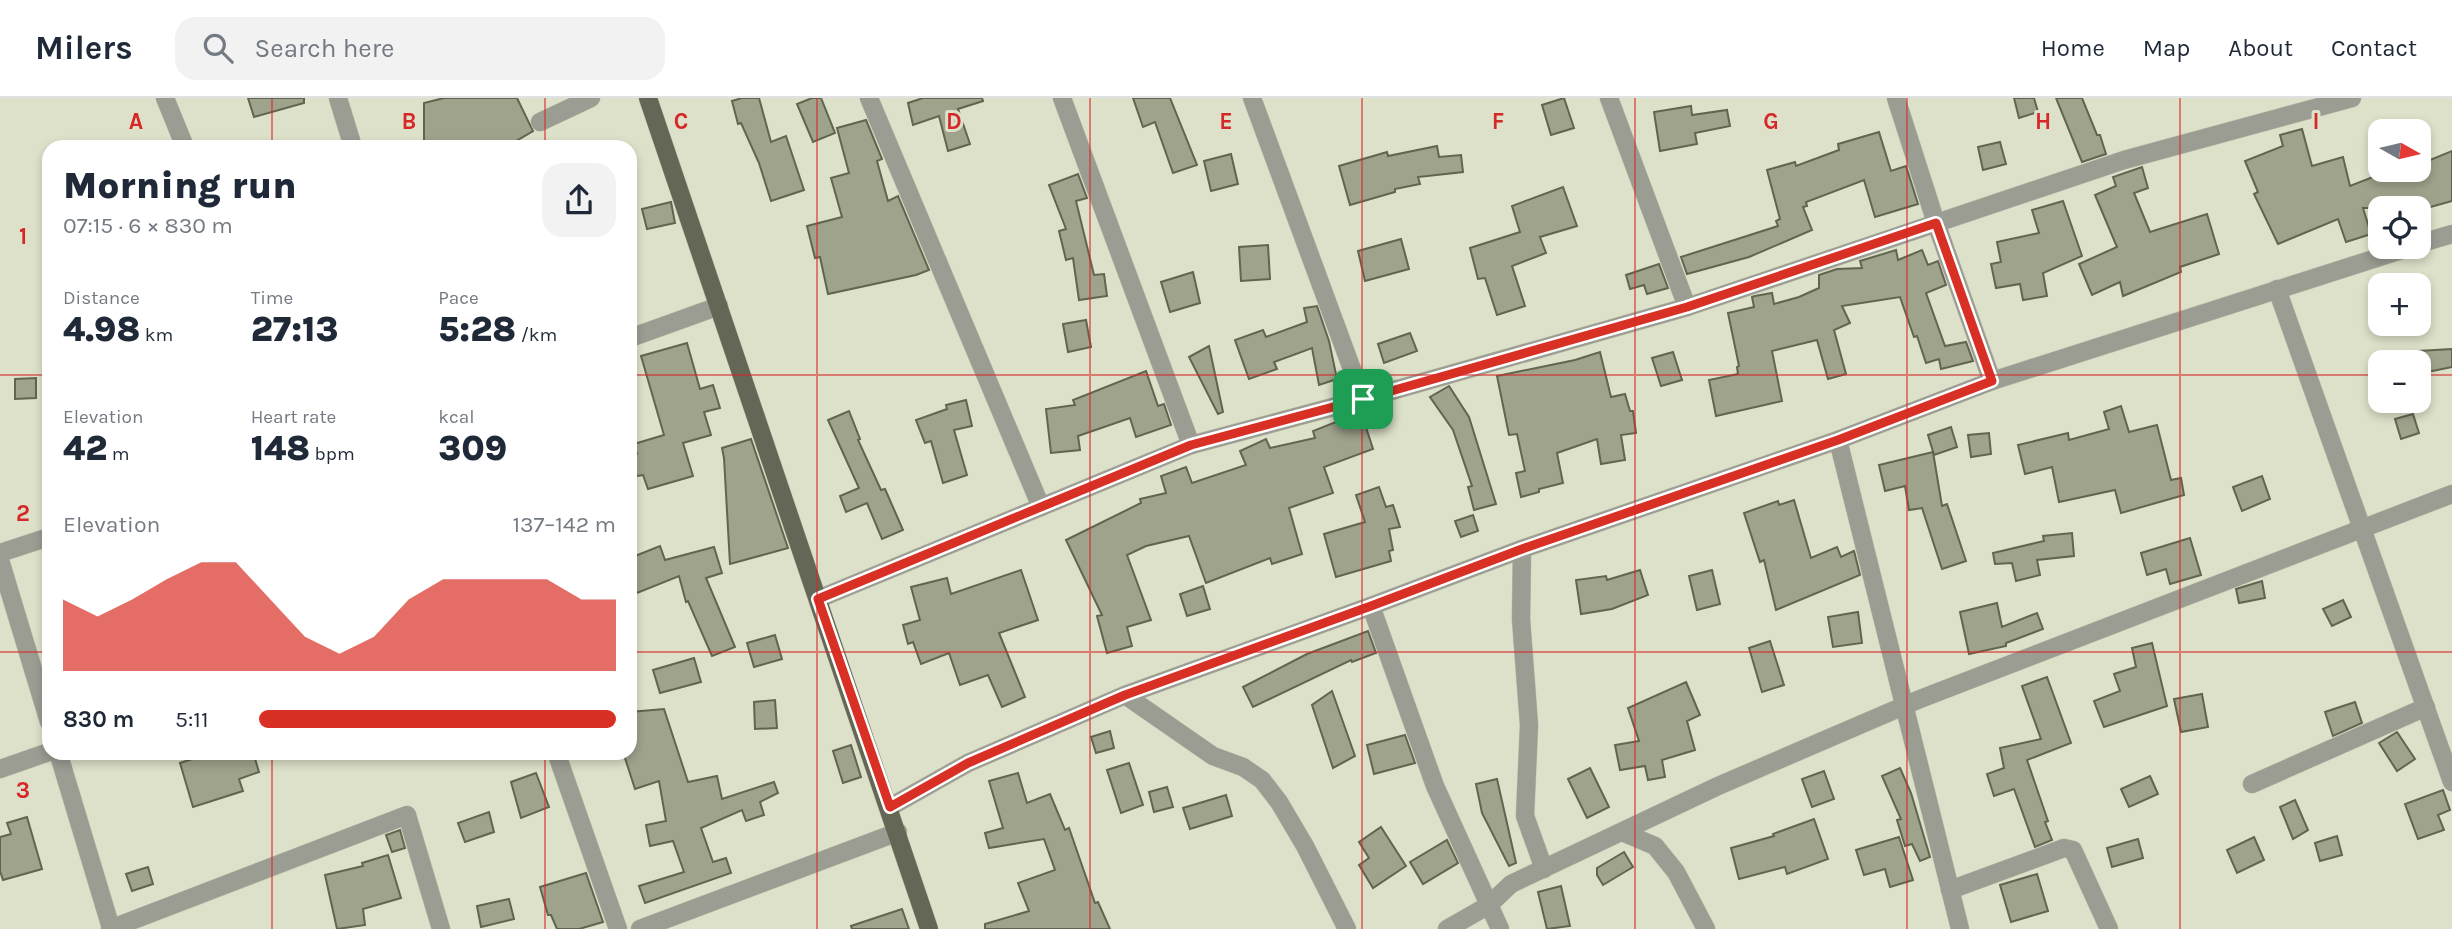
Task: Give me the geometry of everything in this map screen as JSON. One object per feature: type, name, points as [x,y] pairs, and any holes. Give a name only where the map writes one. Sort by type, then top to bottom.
[{"type":"main road","points":[[648,98],[890,807],[929,929]]},
{"type":"street","points":[[165,98],[182,140]]},
{"type":"street","points":[[338,98],[351,140]]},
{"type":"street","points":[[540,122],[591,98]]},
{"type":"street","points":[[869,98],[1041,507]]},
{"type":"street","points":[[1062,98],[1191,445]]},
{"type":"street","points":[[1252,98],[1363,399]]},
{"type":"street","points":[[1609,98],[1687,307]]},
{"type":"street","points":[[1896,98],[1936,223],[1992,381]]},
{"type":"street","points":[[818,599],[1191,445],[1687,307],[2124,160],[2346,99]]},
{"type":"street","points":[[2431,240],[2452,234]]},
{"type":"street","points":[[890,807],[968,763],[1125,695],[1522,549],[1838,440],[1992,381],[2373,259]]},
{"type":"street","points":[[2277,289],[2452,782]]},
{"type":"street","points":[[637,335],[719,306]]},
{"type":"street","points":[[1838,440],[1960,929]]},
{"type":"street","points":[[1447,929],[1489,905],[1511,884],[1718,786],[1904,706],[2452,494]]},
{"type":"street","points":[[0,553],[42,539]]},
{"type":"street","points":[[1522,549],[1521,619],[1529,725],[1525,816],[1544,869]]},
{"type":"street","points":[[0,560],[42,699]]},
{"type":"street","points":[[1371,606],[1435,786],[1500,929]]},
{"type":"street","points":[[1125,695],[1213,756],[1243,767],[1262,780],[1279,802],[1305,846],[1347,929]]},
{"type":"street","points":[[2252,784],[2426,707]]},
{"type":"street","points":[[0,769],[42,754]]},
{"type":"street","points":[[60,760],[111,929],[407,815],[441,929]]},
{"type":"street","points":[[559,760],[618,929]]},
{"type":"street","points":[[640,929],[898,832]]},
{"type":"street","points":[[1622,832],[1655,846],[1676,873],[1706,929]]},
{"type":"street","points":[[1950,890],[2064,848],[2073,850],[2109,929]]},
{"type":"building","points":[[248,98],[304,98],[304,103],[254,117]]},
{"type":"building","points":[[444,98],[517,98],[533,131],[518,140],[424,140],[424,103]]},
{"type":"building","points":[[759,98],[771,142],[786,136],[804,190],[771,201],[759,163],[741,123],[738,124],[732,101]]},
{"type":"building","points":[[812,98],[821,98],[835,133],[813,142],[797,104]]},
{"type":"building","points":[[923,98],[982,98],[983,101],[958,109],[970,144],[948,151],[939,116],[913,125],[908,103]]},
{"type":"building","points":[[1133,98],[1170,98],[1197,165],[1173,173],[1155,122],[1143,127]]},
{"type":"building","points":[[1564,98],[1574,128],[1551,135],[1542,105]]},
{"type":"building","points":[[2014,98],[2034,98],[2038,112],[2019,118]]},
{"type":"building","points":[[2056,98],[2082,98],[2106,154],[2082,162]]},
{"type":"building","points":[[1691,106],[1692,115],[1727,110],[1730,126],[1695,133],[1697,144],[1660,151],[1654,112]]},
{"type":"building","points":[[866,120],[882,159],[877,161],[888,201],[898,196],[929,270],[828,294],[820,257],[815,258],[807,226],[842,217],[831,178],[849,173],[837,128]]},
{"type":"building","points":[[2302,129],[2312,166],[2343,157],[2350,186],[2368,179],[2368,182],[2431,182],[2431,160],[2452,151],[2452,201],[2431,207],[2431,196],[2368,196],[2368,208],[2363,208],[2368,235],[2346,242],[2338,219],[2278,244],[2254,194],[2258,192],[2245,161],[2283,146],[2280,135]]},
{"type":"building","points":[[1879,132],[1891,171],[1906,166],[1918,204],[1875,217],[1864,180],[1806,202],[1807,206],[1803,207],[1812,230],[1749,257],[1687,274],[1681,257],[1778,226],[1776,221],[1780,219],[1767,170],[1795,162],[1796,166],[1839,150],[1838,144]]},
{"type":"building","points":[[2000,142],[2006,164],[1983,170],[1978,147]]},
{"type":"building","points":[[1437,146],[1439,157],[1461,155],[1463,172],[1418,177],[1420,184],[1395,189],[1395,192],[1350,205],[1339,166],[1387,152],[1388,156]]},
{"type":"building","points":[[1231,154],[1238,184],[1211,191],[1204,161]]},
{"type":"building","points":[[2142,167],[2148,188],[2134,193],[2150,232],[2207,214],[2219,254],[2180,267],[2181,272],[2123,296],[2120,282],[2092,295],[2079,264],[2117,247],[2095,195],[2116,186],[2113,177]]},
{"type":"building","points":[[1078,174],[1087,198],[1076,201],[1094,275],[1104,274],[1107,296],[1079,300],[1073,258],[1066,260],[1059,231],[1066,229],[1049,185]]},
{"type":"building","points":[[1563,187],[1577,226],[1540,237],[1546,253],[1512,266],[1525,306],[1497,315],[1485,278],[1478,279],[1470,248],[1520,232],[1512,206]]},
{"type":"building","points":[[2063,201],[2082,256],[2043,273],[2047,296],[2023,300],[2020,284],[1996,288],[1991,264],[2001,262],[1997,242],[2039,233],[2032,210]]},
{"type":"building","points":[[671,202],[675,223],[647,229],[642,209]]},
{"type":"building","points":[[1401,239],[1409,269],[1365,281],[1358,251]]},
{"type":"building","points":[[1268,245],[1270,279],[1241,281],[1239,247]]},
{"type":"building","points":[[1896,250],[1898,260],[1922,250],[1928,265],[1938,261],[1946,285],[1926,293],[1945,346],[1966,342],[1973,361],[1941,369],[1939,359],[1926,363],[1900,297],[1842,306],[1850,323],[1834,330],[1846,374],[1828,379],[1817,340],[1772,351],[1782,401],[1716,416],[1709,380],[1738,374],[1739,366],[1728,313],[1754,307],[1752,297],[1755,296],[1772,293],[1774,304],[1799,297],[1819,288],[1819,275],[1837,269],[1862,268],[1860,261]]},
{"type":"building","points":[[1659,264],[1668,288],[1647,294],[1644,285],[1630,289],[1626,275]]},
{"type":"building","points":[[1193,272],[1200,303],[1170,312],[1161,282]]},
{"type":"building","points":[[1317,306],[1329,341],[1337,379],[1319,385],[1312,348],[1274,362],[1277,369],[1249,379],[1235,340],[1263,330],[1266,337],[1307,322],[1304,308]]},
{"type":"building","points":[[1086,320],[1091,347],[1068,352],[1063,324]]},
{"type":"building","points":[[1410,333],[1417,351],[1384,363],[1378,344]]},
{"type":"building","points":[[687,343],[700,389],[713,385],[720,408],[704,412],[711,435],[683,443],[693,476],[648,489],[643,475],[637,476],[637,443],[664,435],[641,356]]},
{"type":"building","points":[[1209,346],[1223,412],[1218,414],[1189,357]]},
{"type":"building","points":[[2452,349],[2452,367],[2431,371],[2431,350]]},
{"type":"building","points":[[1600,352],[1611,397],[1625,394],[1630,411],[1633,411],[1636,433],[1621,435],[1625,460],[1601,464],[1597,439],[1557,453],[1563,483],[1521,497],[1516,473],[1525,471],[1517,434],[1509,435],[1497,376],[1575,360]]},
{"type":"building","points":[[1673,352],[1682,380],[1661,386],[1652,358]]},
{"type":"building","points":[[1146,371],[1158,406],[1164,404],[1171,425],[1136,437],[1130,418],[1078,436],[1080,450],[1051,453],[1046,409],[1075,405],[1073,400]]},
{"type":"building","points":[[36,378],[36,398],[15,399],[15,379]]},
{"type":"building","points":[[1449,386],[1469,417],[1496,504],[1474,510],[1468,487],[1472,486],[1453,430],[1430,397]]},
{"type":"building","points":[[966,400],[972,426],[954,430],[967,475],[943,483],[931,441],[925,443],[916,420],[947,409],[946,405]]},
{"type":"building","points":[[2121,406],[2129,432],[2157,425],[2171,480],[2181,478],[2184,495],[2121,513],[2115,490],[2059,502],[2052,467],[2025,474],[2018,445],[2068,433],[2069,440],[2109,429],[2104,412]]},
{"type":"building","points":[[849,411],[860,439],[858,440],[881,490],[885,489],[903,530],[882,539],[867,503],[846,512],[840,496],[859,488],[828,420]]},
{"type":"building","points":[[1361,412],[1373,449],[1324,467],[1333,493],[1289,508],[1302,554],[1272,564],[1270,558],[1206,583],[1189,536],[1146,546],[1127,555],[1151,620],[1127,627],[1132,646],[1107,653],[1097,616],[1102,615],[1066,540],[1141,503],[1140,499],[1166,493],[1161,476],[1186,467],[1192,483],[1246,465],[1240,451],[1266,439],[1270,448],[1315,438],[1313,431]]},
{"type":"building","points":[[2413,414],[2419,433],[2401,439],[2395,419]]},
{"type":"building","points":[[1951,427],[1957,447],[1934,455],[1928,435]]},
{"type":"building","points":[[1989,433],[1991,454],[1971,457],[1968,435]]},
{"type":"building","points":[[751,439],[788,548],[730,564],[722,448]]},
{"type":"building","points":[[1933,452],[1942,506],[1947,504],[1966,561],[1942,569],[1922,508],[1909,510],[1905,486],[1885,491],[1879,465]]},
{"type":"building","points":[[2262,476],[2270,499],[2242,511],[2233,487]]},
{"type":"building","points":[[1379,487],[1386,507],[1393,505],[1400,527],[1389,529],[1393,550],[1389,551],[1391,561],[1336,577],[1324,534],[1365,522],[1356,495]]},
{"type":"building","points":[[1794,500],[1811,558],[1837,547],[1841,557],[1854,551],[1860,575],[1776,610],[1764,560],[1760,562],[1744,513],[1778,501],[1779,505]]},
{"type":"building","points":[[1473,515],[1478,531],[1461,537],[1455,521]]},
{"type":"building","points":[[2072,533],[2074,556],[2037,560],[2040,575],[2016,581],[2012,563],[1995,564],[1993,553],[2044,541],[2043,536]]},
{"type":"building","points":[[2190,538],[2201,575],[2170,584],[2166,569],[2147,575],[2141,553]]},
{"type":"building","points":[[660,546],[665,560],[714,547],[722,573],[706,578],[735,647],[712,656],[688,601],[686,602],[679,576],[637,593],[637,555]]},
{"type":"building","points":[[1021,570],[1038,620],[999,633],[1025,697],[1002,707],[988,675],[960,685],[949,653],[921,664],[913,642],[908,644],[903,625],[920,620],[911,587],[947,578],[951,594]]},
{"type":"building","points":[[1640,570],[1648,595],[1612,609],[1581,614],[1576,580],[1606,576],[1607,580]]},
{"type":"building","points":[[1712,570],[1720,604],[1697,610],[1689,576]]},
{"type":"building","points":[[2262,581],[2265,598],[2239,603],[2236,589]]},
{"type":"building","points":[[1203,586],[1210,609],[1187,616],[1180,594]]},
{"type":"building","points":[[2343,600],[2351,617],[2332,626],[2323,609]]},
{"type":"building","points":[[1997,603],[2002,627],[2037,613],[2043,629],[2006,643],[2006,646],[1969,654],[1960,612]]},
{"type":"building","points":[[1858,612],[1862,643],[1833,647],[1828,617]]},
{"type":"building","points":[[1368,631],[1376,653],[1352,662],[1351,660],[1253,707],[1243,687],[1307,654]]},
{"type":"building","points":[[775,635],[782,659],[754,667],[747,643]]},
{"type":"building","points":[[1770,641],[1784,685],[1762,692],[1749,648]]},
{"type":"building","points":[[2152,643],[2167,706],[2104,727],[2094,701],[2120,691],[2114,674],[2136,667],[2132,648]]},
{"type":"building","points":[[694,658],[701,682],[660,693],[653,670]]},
{"type":"building","points":[[2047,677],[2071,743],[2027,760],[2052,840],[2035,847],[2014,789],[1994,796],[1987,774],[2004,768],[2000,748],[2041,739],[2022,686]]},
{"type":"building","points":[[1686,682],[1700,715],[1687,721],[1695,750],[1662,760],[1665,777],[1648,780],[1645,766],[1620,770],[1615,745],[1639,741],[1628,708]]},
{"type":"building","points":[[1332,691],[1355,756],[1333,768],[1312,705]]},
{"type":"building","points":[[2202,694],[2208,727],[2181,732],[2174,699]]},
{"type":"building","points":[[775,700],[777,728],[755,729],[754,702]]},
{"type":"building","points":[[2355,702],[2362,723],[2333,736],[2325,712]]},
{"type":"building","points":[[664,709],[688,782],[717,776],[722,799],[774,782],[778,793],[760,802],[764,815],[746,821],[742,810],[701,828],[713,862],[726,858],[731,873],[645,903],[639,886],[684,872],[673,841],[650,846],[646,825],[666,821],[659,781],[635,789],[626,760],[637,760],[637,711]]},
{"type":"building","points":[[1110,731],[1114,748],[1096,753],[1091,737]]},
{"type":"building","points":[[2397,732],[2415,759],[2397,771],[2379,743]]},
{"type":"building","points":[[1405,735],[1415,763],[1374,774],[1367,745]]},
{"type":"building","points":[[851,745],[861,777],[843,783],[833,751]]},
{"type":"building","points":[[189,760],[255,760],[259,772],[239,779],[243,791],[193,807],[180,763]]},
{"type":"building","points":[[1129,763],[1143,805],[1121,813],[1107,770]]},
{"type":"building","points":[[1590,768],[1609,807],[1587,818],[1568,779]]},
{"type":"building","points":[[1900,768],[1911,793],[1930,857],[1920,861],[1912,844],[1905,846],[1897,820],[1901,819],[1882,776]]},
{"type":"building","points":[[1824,771],[1834,799],[1812,807],[1802,779]]},
{"type":"building","points":[[536,773],[549,807],[521,818],[511,782]]},
{"type":"building","points":[[1018,773],[1027,803],[1050,794],[1065,830],[1069,828],[1095,903],[1098,902],[1110,929],[985,929],[985,924],[1029,911],[1018,883],[1055,870],[1044,839],[989,848],[985,833],[1003,828],[989,781]]},
{"type":"building","points":[[2150,776],[2158,794],[2129,807],[2121,789]]},
{"type":"building","points":[[1497,779],[1516,863],[1509,866],[1482,813],[1476,784]]},
{"type":"building","points":[[1167,787],[1173,807],[1154,812],[1149,792]]},
{"type":"building","points":[[2443,790],[2450,810],[2438,815],[2444,830],[2418,839],[2405,804]]},
{"type":"building","points":[[1226,795],[1232,816],[1190,829],[1183,808]]},
{"type":"building","points":[[2295,800],[2308,830],[2293,839],[2280,807]]},
{"type":"building","points":[[489,812],[494,832],[465,842],[458,823]]},
{"type":"building","points":[[27,817],[42,869],[3,880],[0,871],[0,837],[11,834],[7,823]]},
{"type":"building","points":[[1814,819],[1828,859],[1787,874],[1785,867],[1739,879],[1731,848],[1774,836],[1773,834]]},
{"type":"building","points":[[1381,827],[1406,866],[1373,888],[1359,865],[1369,858],[1359,842]]},
{"type":"building","points":[[400,830],[405,848],[392,852],[386,835]]},
{"type":"building","points":[[2337,836],[2342,855],[2320,861],[2315,843]]},
{"type":"building","points":[[1899,837],[1913,880],[1890,887],[1885,869],[1864,875],[1856,850]]},
{"type":"building","points":[[2254,837],[2264,860],[2237,873],[2227,850]]},
{"type":"building","points":[[2138,839],[2143,858],[2112,867],[2107,848]]},
{"type":"building","points":[[1447,840],[1458,863],[1423,884],[1410,862]]},
{"type":"building","points":[[1624,852],[1633,867],[1603,885],[1597,875],[1597,868]]},
{"type":"building","points":[[388,855],[401,898],[363,909],[365,925],[337,929],[325,875],[363,866],[362,863]]},
{"type":"building","points":[[148,867],[153,884],[132,891],[126,874]]},
{"type":"building","points":[[586,873],[603,922],[579,929],[557,929],[551,915],[548,915],[540,887]]},
{"type":"building","points":[[2037,874],[2048,911],[2011,922],[2000,885]]},
{"type":"building","points":[[1561,886],[1570,926],[1547,929],[1538,892]]},
{"type":"building","points":[[509,899],[514,919],[481,927],[477,906]]},
{"type":"building","points":[[902,909],[909,929],[852,929],[851,926]]},
{"type":"route","points":[[1936,223],[1992,381],[1838,440],[1522,549],[1125,695],[968,763],[890,807],[818,599],[1191,445],[1363,399],[1687,307],[1936,223]]}]
